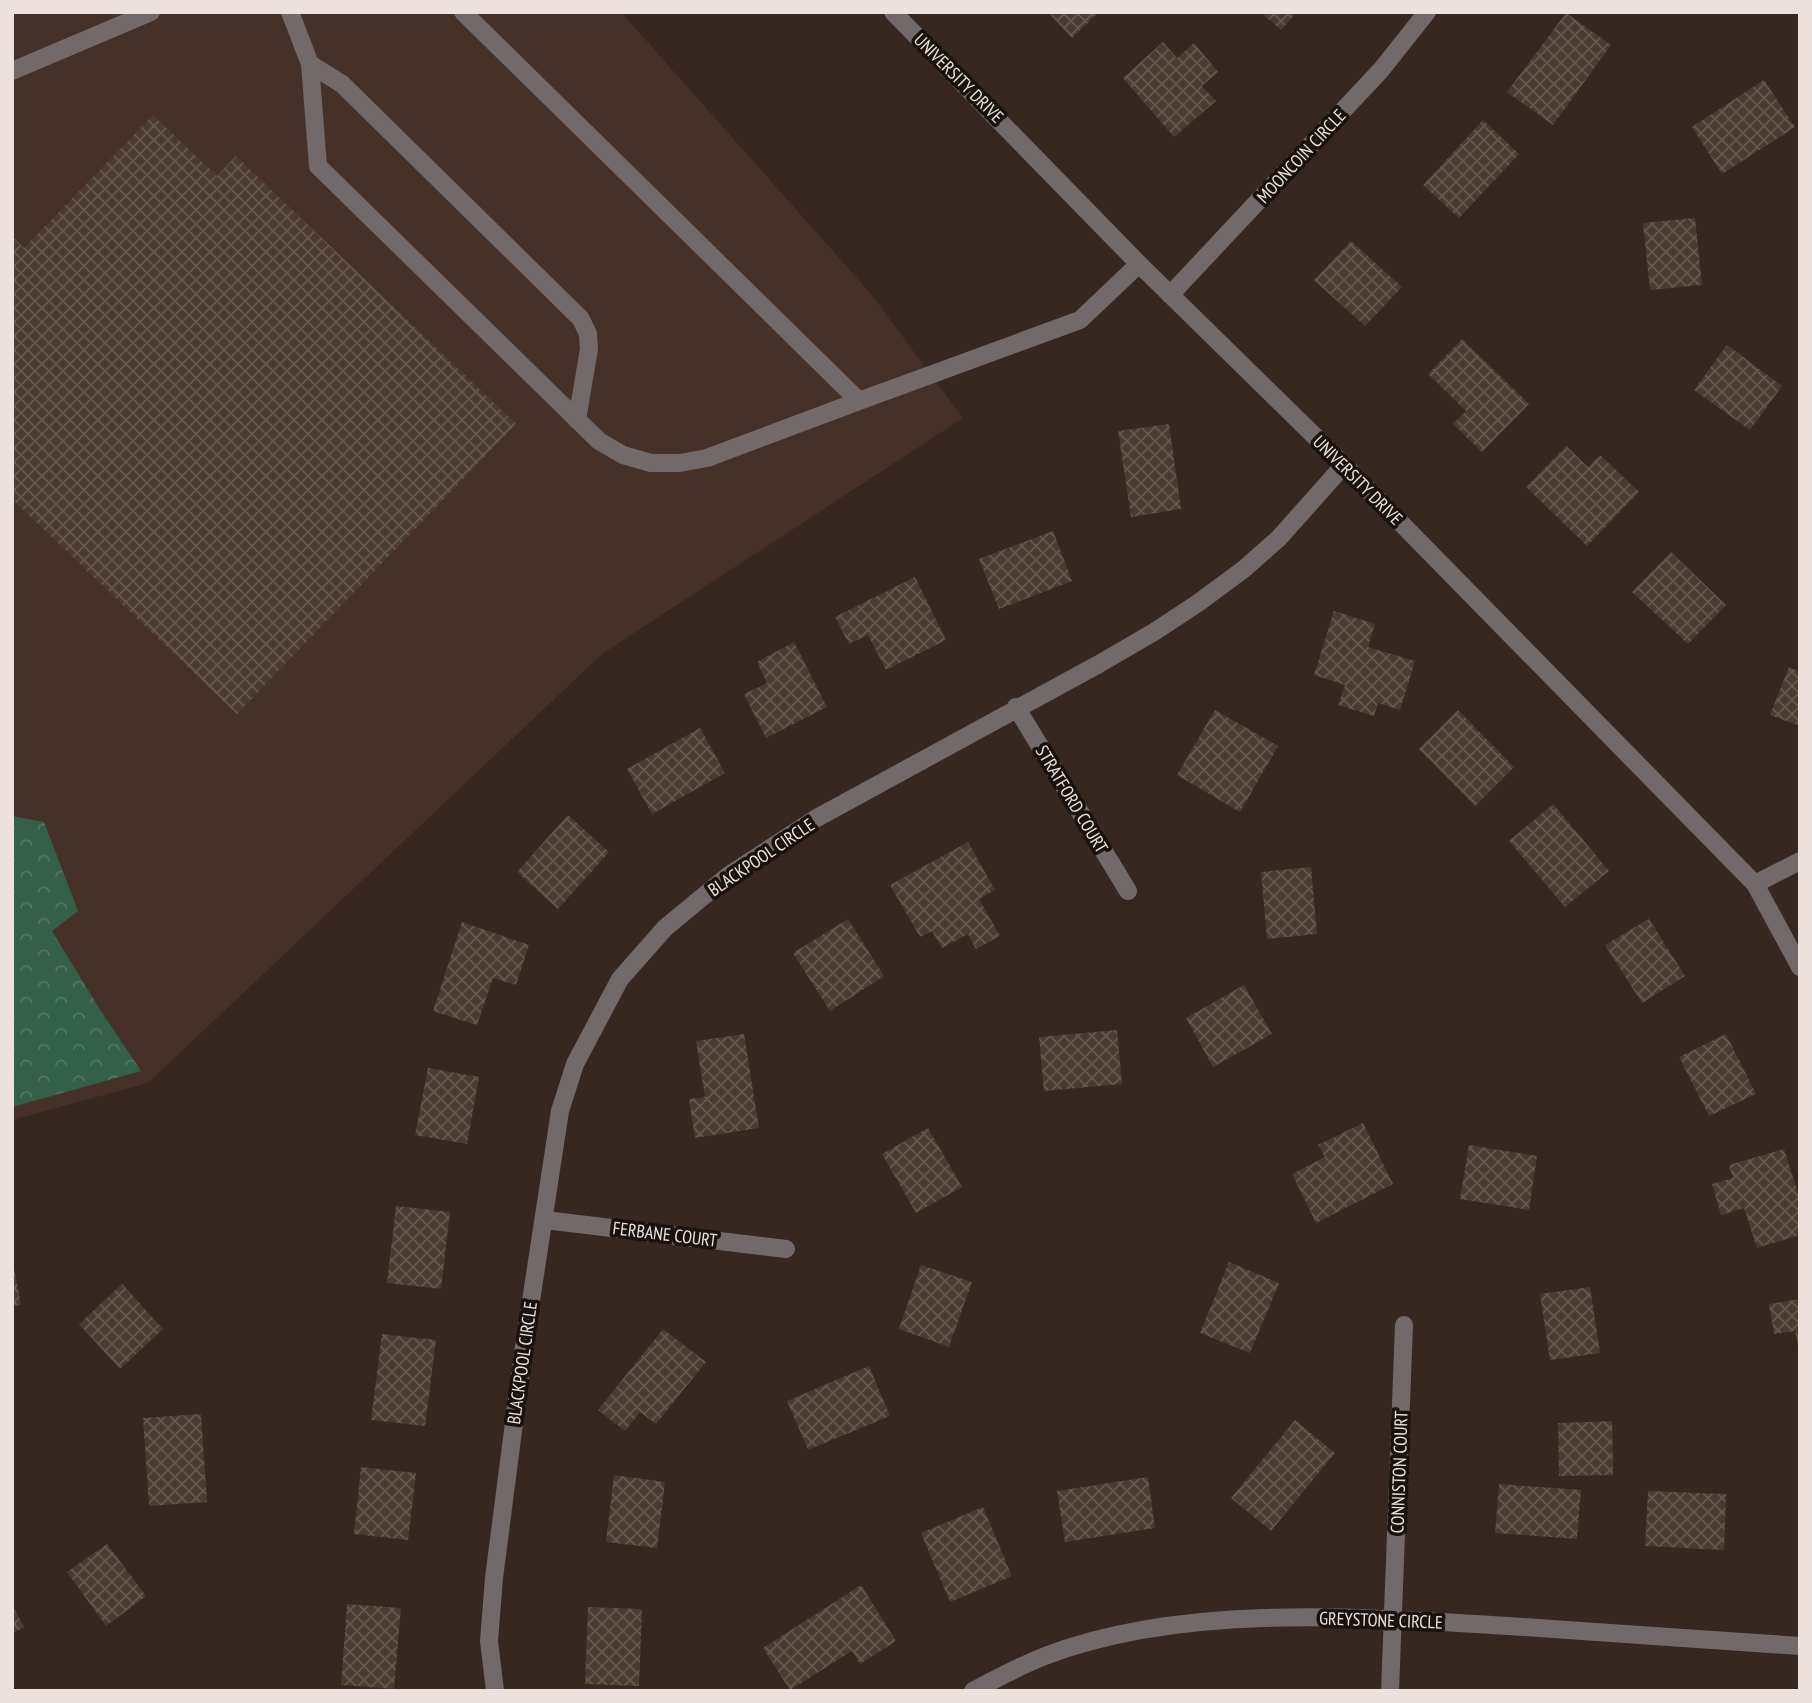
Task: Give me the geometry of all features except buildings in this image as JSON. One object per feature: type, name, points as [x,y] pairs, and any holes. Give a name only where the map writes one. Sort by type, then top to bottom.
[{"type":"street","points":[[12,71],[150,12]]},
{"type":"street","points":[[290,12],[310,64],[318,166],[599,441],[623,455],[651,463],[680,463],[707,458],[1080,320],[1139,264]]},
{"type":"street","points":[[463,12],[859,401]]},
{"type":"street","name":"UNIVERSITY DRIVE","points":[[893,12],[1139,264],[1344,465],[1755,884],[1800,967]]},
{"type":"street","name":"MOONCOIN CIRCLE","points":[[1170,295],[1381,70],[1427,12]]},
{"type":"street","points":[[310,64],[342,84],[581,319],[588,334],[589,349],[578,420]]},
{"type":"street","name":"BLACKPOOL CIRCLE","points":[[495,1691],[489,1641],[494,1578],[523,1353],[560,1111],[575,1064],[620,979],[665,928],[729,875],[815,819],[1154,632],[1207,596],[1279,538],[1344,465]]},
{"type":"street","name":"STRATFORD COURT","points":[[1016,707],[1128,891]]},
{"type":"street","points":[[1755,884],[1800,861]]},
{"type":"street","name":"FERBANE COURT","points":[[545,1220],[786,1249]]},
{"type":"street","name":"CONNISTON COURT","points":[[1390,1691],[1395,1619],[1404,1325]]},
{"type":"street","name":"GREYSTONE CIRCLE","points":[[973,1691],[1047,1655],[1096,1640],[1182,1624],[1232,1620],[1395,1619],[1800,1646]]},
{"type":"shaded area","points":[[621,12],[871,294],[963,418],[602,654],[148,1083],[12,1120],[12,14]]},
{"type":"green space","points":[[12,816],[44,822],[78,911],[52,931],[141,1071],[12,1107]]}]
